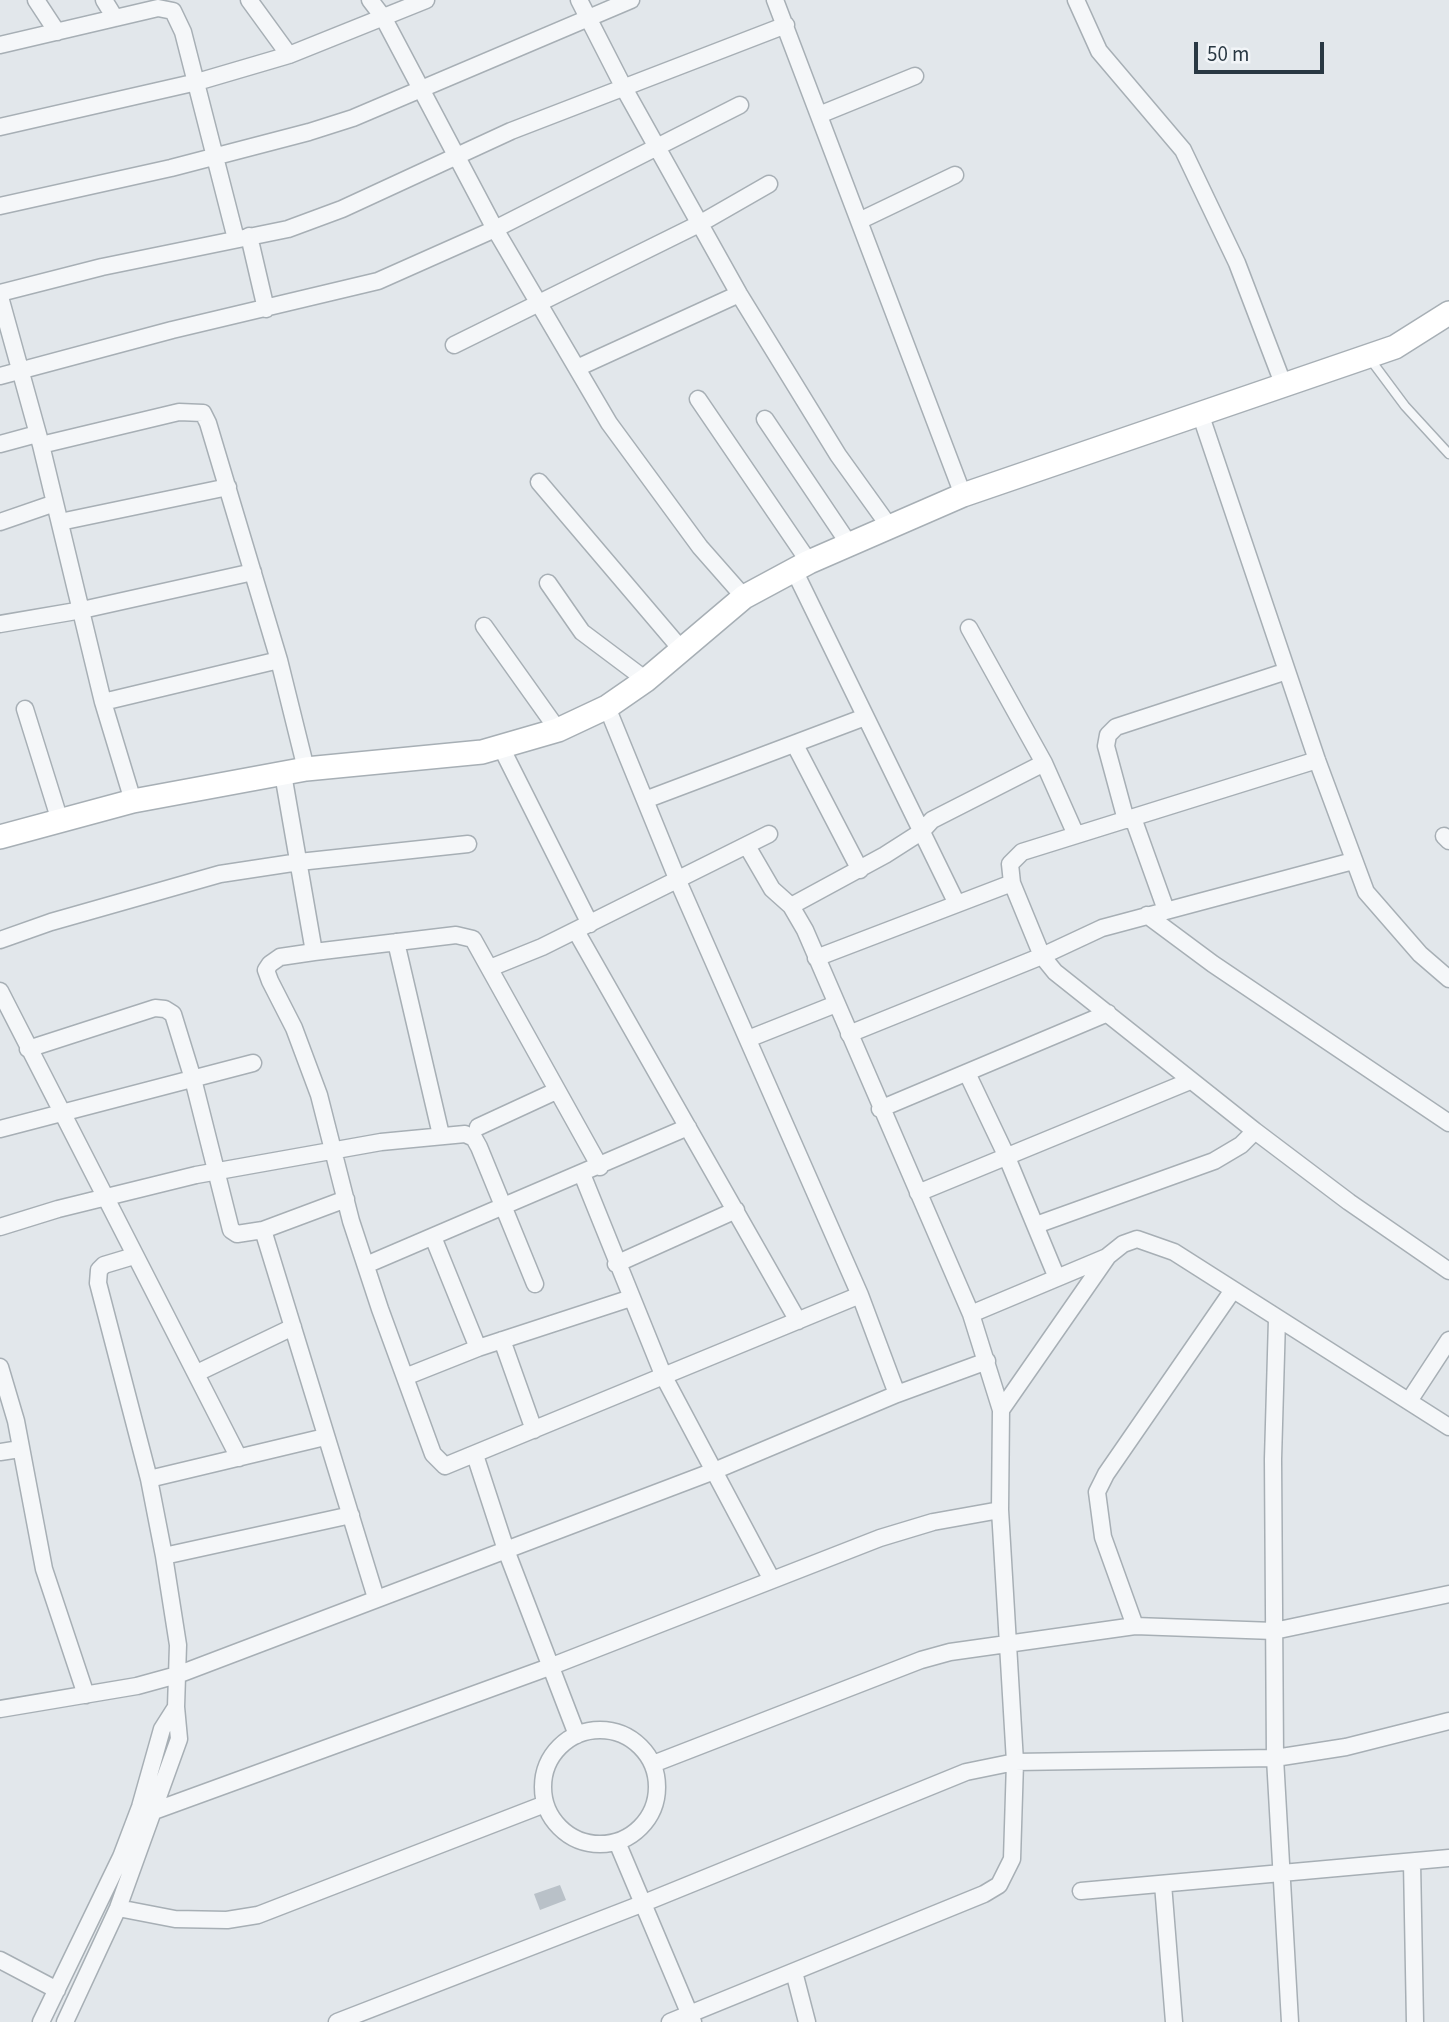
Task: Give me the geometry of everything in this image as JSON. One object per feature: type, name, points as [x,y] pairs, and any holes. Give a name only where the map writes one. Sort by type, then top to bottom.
[{"type":"main road","points":[[0,837],[133,801],[306,769],[482,752],[558,730],[607,707],[646,680],[744,597],[849,544],[963,495],[1201,416],[1395,347],[1449,313]]},
{"type":"street","points":[[36,0],[57,32]]},
{"type":"street","points":[[104,0],[115,18]]},
{"type":"street","points":[[249,0],[289,55]]},
{"type":"street","points":[[370,0],[383,17],[495,229],[577,368],[640,468],[700,547],[744,597]]},
{"type":"street","points":[[0,127],[197,82],[289,55],[426,0]]},
{"type":"street","points":[[579,0],[625,90],[659,146],[739,294],[838,455],[889,526]]},
{"type":"street","points":[[0,206],[213,157],[353,118],[631,0]]},
{"type":"street","points":[[775,0],[963,495]]},
{"type":"street","points":[[1076,0],[1099,51],[1183,150],[1237,263],[1284,386]]},
{"type":"street","points":[[0,45],[158,8],[173,11],[181,24],[197,82],[213,157],[266,309]]},
{"type":"street","points":[[133,801],[103,702],[39,439],[18,371],[0,295],[288,229],[342,209],[511,131],[625,90],[786,25]]},
{"type":"street","points":[[819,116],[915,76]]},
{"type":"street","points":[[0,376],[172,330],[378,281],[495,229],[740,105]]},
{"type":"street","points":[[859,221],[955,175]]},
{"type":"street","points":[[454,345],[701,223],[769,184]]},
{"type":"street","points":[[577,368],[739,294]]},
{"type":"street","points":[[698,399],[802,566],[864,717],[957,904]]},
{"type":"street","points":[[0,444],[195,411],[203,414],[228,487],[279,660],[306,769]]},
{"type":"street","points":[[1201,416],[1353,861],[1367,892],[1390,922],[1420,954],[1449,979]]},
{"type":"street","points":[[765,419],[849,544]]},
{"type":"street","points":[[539,482],[681,649]]},
{"type":"street","points":[[60,523],[228,487]]},
{"type":"street","points":[[0,522],[55,503]]},
{"type":"street","points":[[0,624],[82,610],[253,572]]},
{"type":"street","points":[[548,583],[582,632],[646,680]]},
{"type":"street","points":[[484,626],[558,730]]},
{"type":"street","points":[[969,628],[1044,763],[1076,835]]},
{"type":"street","points":[[103,702],[279,660]]},
{"type":"street","points":[[1166,910],[1111,766],[1106,746],[1108,735],[1128,722],[1287,671]]},
{"type":"street","points":[[607,707],[678,881],[860,1295],[897,1394]]},
{"type":"street","points":[[25,709],[60,821]]},
{"type":"street","points":[[645,800],[864,717]]},
{"type":"street","points":[[795,745],[860,870]]},
{"type":"street","points":[[500,747],[583,927],[688,1127],[798,1321]]},
{"type":"street","points":[[1317,760],[1076,835],[1015,857],[1010,864],[1012,883],[1042,956],[1074,988],[1190,1081],[1349,1202],[1449,1271]]},
{"type":"street","points":[[791,906],[860,870],[921,832],[932,820],[1044,763]]},
{"type":"street","points":[[283,774],[314,952]]},
{"type":"street","points":[[490,968],[583,927],[769,834]]},
{"type":"street","points":[[0,940],[51,922],[207,877],[299,862],[468,844]]},
{"type":"street","points":[[670,2022],[692,2018],[794,1972],[984,1894],[999,1885],[1012,1859],[1015,1762],[1000,1510],[1001,1410],[971,1314],[880,1109],[805,930],[791,906],[772,889],[747,846]]},
{"type":"street","points":[[849,1034],[1042,956],[1102,928],[1353,861]]},
{"type":"street","points":[[816,958],[1012,883]]},
{"type":"street","points":[[1147,915],[1213,964],[1449,1123]]},
{"type":"street","points":[[600,1167],[555,1091],[473,939],[466,936],[396,942],[280,957],[266,970],[306,1057],[335,1149],[346,1199],[366,1265],[438,1461],[451,1465],[860,1295]]},
{"type":"street","points":[[396,942],[441,1135]]},
{"type":"street","points":[[0,991],[239,1458]]},
{"type":"street","points":[[748,1039],[836,1004]]},
{"type":"street","points":[[28,1049],[156,1008],[165,1009],[173,1014],[193,1079],[231,1230],[237,1234],[262,1230],[346,1199]]},
{"type":"street","points":[[880,1109],[1108,1013]]},
{"type":"street","points":[[0,1129],[253,1063]]},
{"type":"street","points":[[967,1073],[1006,1155],[1057,1279]]},
{"type":"street","points":[[918,1193],[1190,1081]]},
{"type":"street","points":[[478,1127],[555,1091]]},
{"type":"street","points":[[366,1265],[501,1205],[600,1167],[688,1127]]},
{"type":"street","points":[[1036,1225],[1214,1161],[1241,1145],[1255,1131]]},
{"type":"street","points":[[0,1227],[106,1197],[216,1172],[335,1149],[465,1134],[474,1138],[535,1283]]},
{"type":"street","points":[[582,1174],[616,1264],[664,1377],[772,1580]]},
{"type":"street","points":[[616,1264],[736,1210]]},
{"type":"street","points":[[262,1230],[376,1598]]},
{"type":"street","points":[[433,1237],[478,1348]]},
{"type":"street","points":[[971,1314],[1108,1256],[1124,1244],[1137,1239],[1150,1242],[1174,1252],[1449,1427]]},
{"type":"street","points":[[65,2022],[118,1909],[179,1739],[176,1707],[178,1645],[164,1556],[149,1479],[98,1283],[99,1270],[104,1265],[134,1256]]},
{"type":"street","points":[[1001,1410],[1108,1256]]},
{"type":"street","points":[[1135,1626],[1103,1537],[1097,1492],[1106,1474],[1233,1290]]},
{"type":"street","points":[[405,1377],[478,1348],[631,1298]]},
{"type":"street","points":[[1277,1319],[1273,1459],[1275,1758],[1290,2022]]},
{"type":"street","points":[[197,1373],[293,1327]]},
{"type":"street","points":[[1409,1401],[1449,1339]]},
{"type":"street","points":[[502,1340],[534,1430]]},
{"type":"street","points":[[0,1709],[86,1695],[177,1675],[714,1471],[897,1394],[987,1361]]},
{"type":"street","points":[[0,1367],[16,1421],[44,1569],[86,1695]]},
{"type":"street","points":[[149,1479],[325,1437]]},
{"type":"street","points":[[0,1452],[20,1449]]},
{"type":"street","points":[[475,1455],[506,1550],[577,1735]]},
{"type":"street","points":[[155,1811],[552,1666],[880,1538],[933,1522],[1000,1510]]},
{"type":"street","points":[[164,1556],[351,1515]]},
{"type":"street","points":[[653,1764],[921,1660],[950,1652],[1135,1626],[1274,1630],[1449,1594]]},
{"type":"street","points":[[41,2022],[121,1857],[140,1807],[162,1729],[176,1707]]},
{"type":"street","points":[[337,2022],[644,1903],[916,1790],[966,1772],[1015,1762],[1275,1758],[1346,1747],[1449,1721]]},
{"type":"street","points":[[594,1730],[612,1731],[629,1737],[643,1749],[653,1764],[658,1783],[656,1802],[648,1820],[635,1834],[617,1842],[599,1845],[574,1838],[553,1820],[545,1804],[545,1771],[552,1756],[577,1735],[594,1730]]},
{"type":"street","points":[[118,1909],[175,1919],[227,1920],[258,1915],[545,1804]]},
{"type":"street","points":[[617,1842],[692,2018]]},
{"type":"street","points":[[1082,1891],[1449,1858]]},
{"type":"street","points":[[1412,1862],[1415,2022]]},
{"type":"street","points":[[1163,1884],[1174,2022]]},
{"type":"street","points":[[0,1959],[57,1990]]},
{"type":"street","points":[[794,1972],[807,2022]]},
{"type":"lane","points":[[1368,357],[1405,406],[1449,454]]},
{"type":"building","points":[[560,1885],[566,1900],[540,1910],[534,1894]]}]
